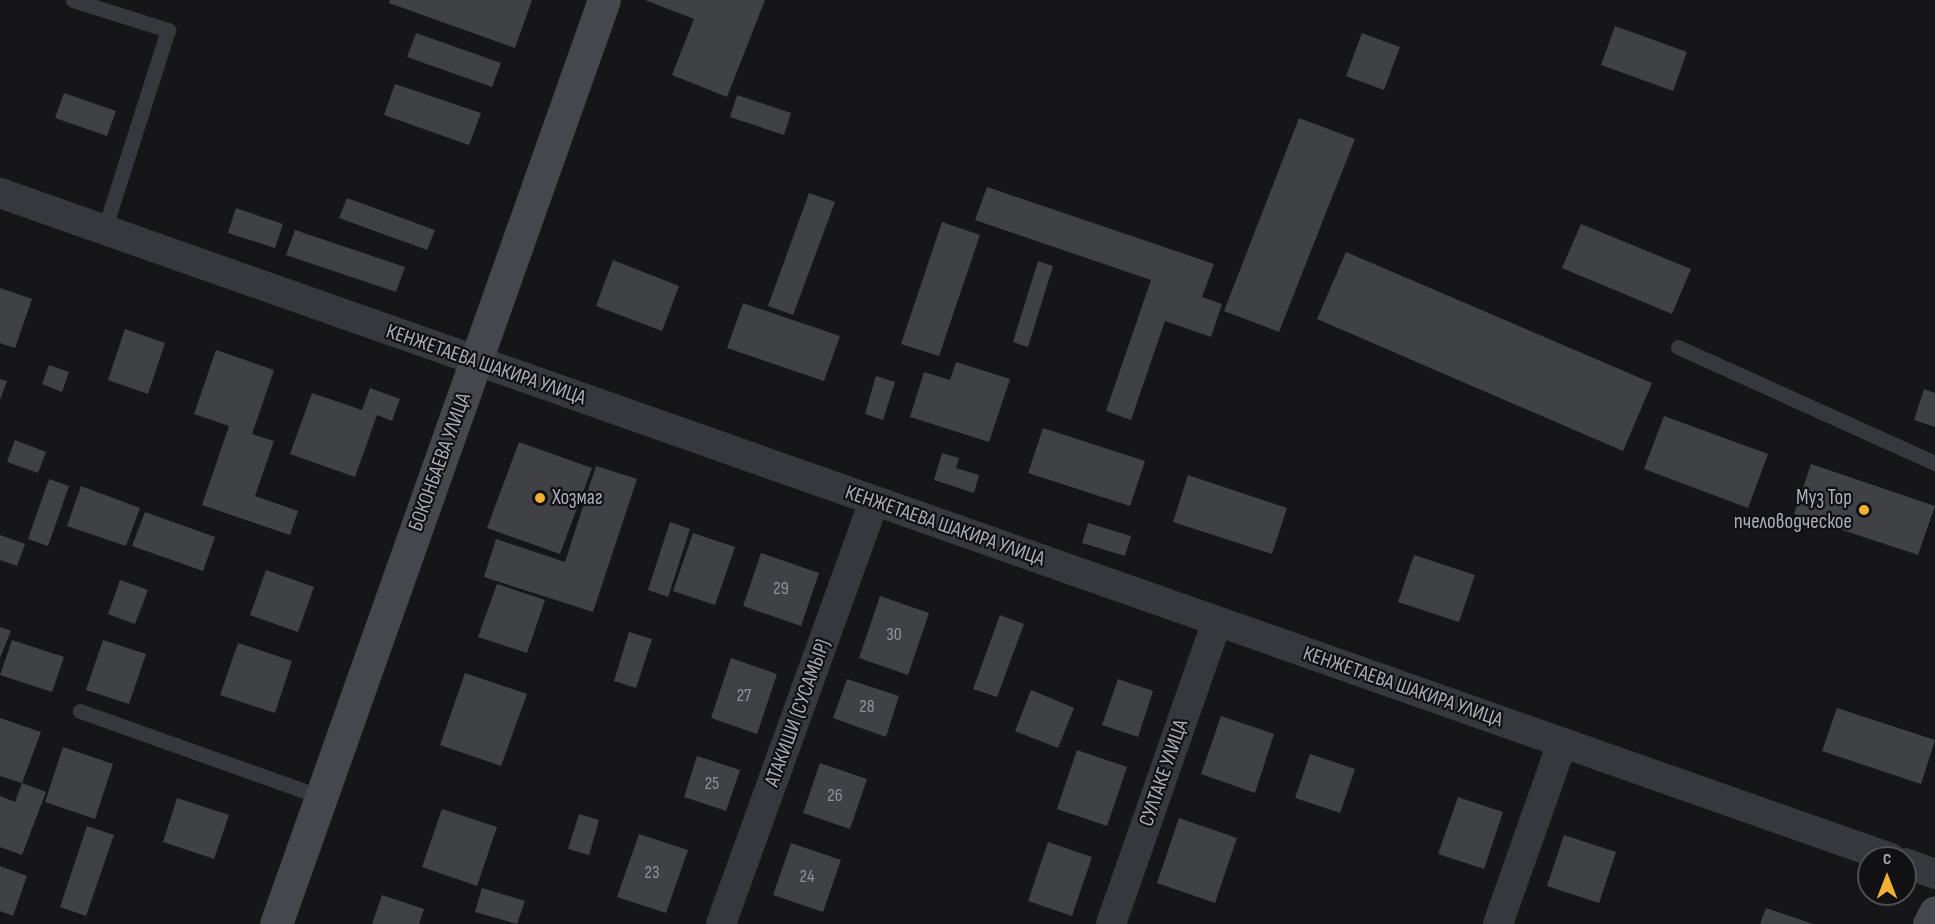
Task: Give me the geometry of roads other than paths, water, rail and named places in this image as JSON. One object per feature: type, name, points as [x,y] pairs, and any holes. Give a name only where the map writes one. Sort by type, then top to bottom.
[{"type":"street","name":"БОКОНБАЕВА УЛИЦА","points":[[276,924],[604,0]]},
{"type":"street","name":"КЕНЖЕТАЕВА ШАКИРА УЛИЦА","points":[[0,193],[1857,846]]},
{"type":"street","name":"АТАКИШИ (СУСАМЫР)","points":[[721,924],[874,501]]},
{"type":"street","name":"СУЛТАКЕ УЛИЦА","points":[[1111,924],[1217,622]]},
{"type":"street","points":[[1498,924],[1562,743]]},
{"type":"street","points":[[1917,867],[1935,874]]},
{"type":"street","points":[[1929,924],[1935,912]]},
{"type":"lane","points":[[73,0],[168,30],[104,230]]},
{"type":"lane","points":[[1678,347],[1935,463]]},
{"type":"lane","points":[[80,711],[321,797]]},
{"type":"place","name":"Хозмаг","points":[[540,498]]},
{"type":"place","name":"Муз Тор пчеловодческое","points":[[1864,510]]}]
